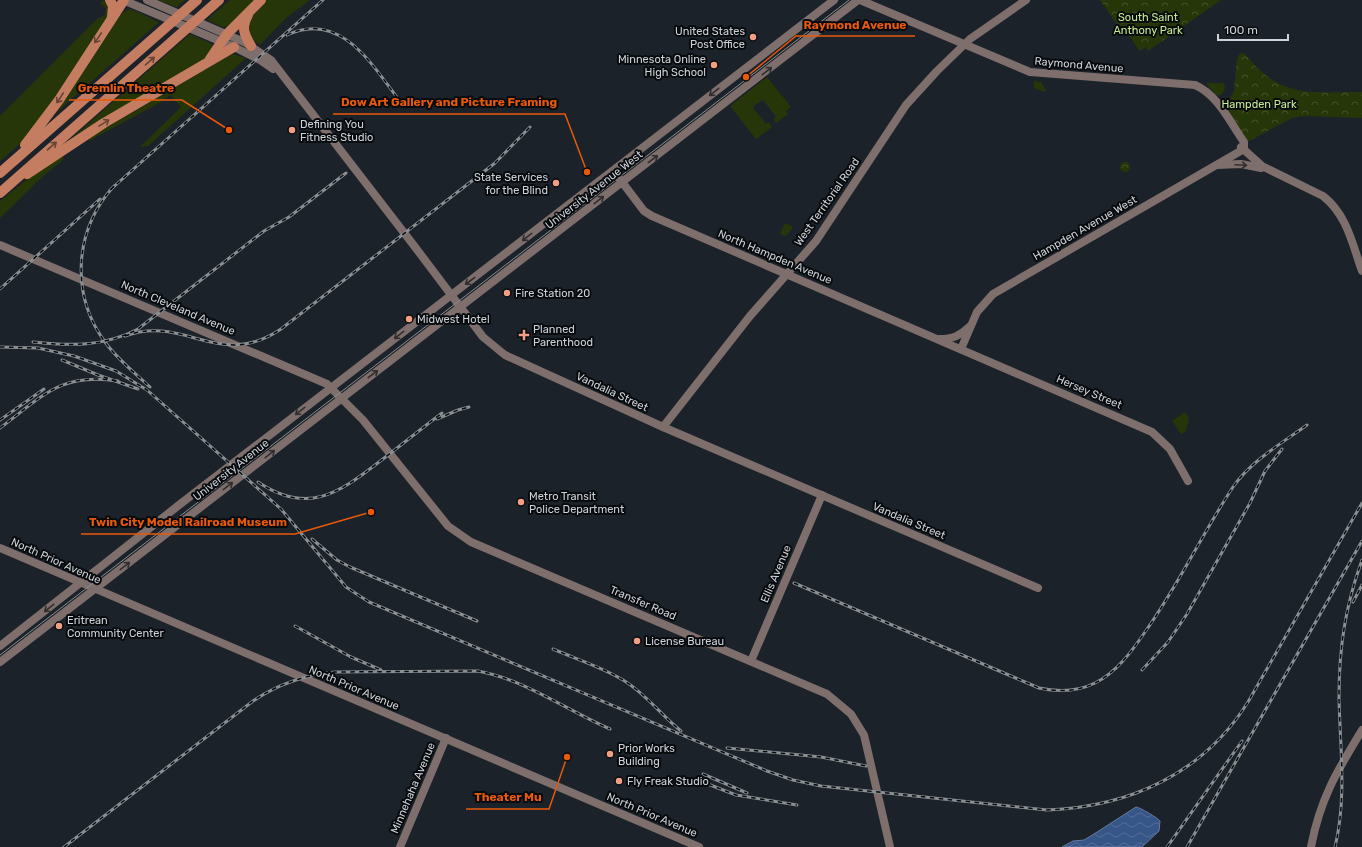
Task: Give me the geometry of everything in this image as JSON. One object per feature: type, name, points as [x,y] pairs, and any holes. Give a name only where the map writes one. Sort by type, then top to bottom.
[{"type":"highway","points":[[110,0],[113,6],[112,17]]},
{"type":"highway","points":[[18,157],[28,141],[59,100],[124,0]]},
{"type":"highway","points":[[0,173],[197,0]]},
{"type":"highway","points":[[0,193],[219,0]]},
{"type":"highway","points":[[209,61],[224,38],[259,2]]},
{"type":"highway","points":[[251,49],[244,35],[244,24],[259,2]]},
{"type":"highway","points":[[12,181],[36,169],[104,123],[234,47]]},
{"type":"street","points":[[124,0],[138,3],[156,14],[207,35],[224,38]]},
{"type":"street","points":[[147,0],[215,29],[224,38]]},
{"type":"street","name":"University Avenue West","points":[[331,387],[834,0]]},
{"type":"street","name":"University Avenue West","points":[[342,398],[461,307],[620,180],[859,0]]},
{"type":"street","name":"Raymond Avenue","points":[[859,0],[1030,72],[1198,87],[1215,100],[1244,142],[1244,149],[1257,163],[1323,196],[1337,209],[1348,229],[1362,271]]},
{"type":"street","name":"West Territorial Road","points":[[663,427],[750,316],[816,241],[899,114],[937,71],[964,45],[1026,0]]},
{"type":"street","name":"Vandalia Street","points":[[224,38],[234,47],[251,49]]},
{"type":"street","name":"Vandalia Street","points":[[224,38],[251,49],[269,62],[452,295],[483,337],[505,355],[663,427],[1038,588]]},
{"type":"street","name":"Hampden Avenue West","points":[[961,349],[971,325],[982,305],[993,294],[1244,149]]},
{"type":"street","points":[[1214,166],[1241,164],[1267,169]]},
{"type":"street","name":"North Hampden Avenue","points":[[620,180],[644,211],[652,216],[961,349]]},
{"type":"street","name":"North Cleveland Avenue","points":[[0,245],[297,370],[331,387],[342,398]]},
{"type":"street","name":"North Hampden Avenue","points":[[936,339],[954,338],[963,333],[971,325]]},
{"type":"street","name":"Hersey Street","points":[[961,349],[1152,432],[1170,449],[1188,481]]},
{"type":"street","name":"University Avenue","points":[[0,646],[79,582],[331,387]]},
{"type":"street","name":"University Avenue","points":[[0,662],[342,398]]},
{"type":"street","name":"Transfer Road","points":[[342,398],[377,435],[441,518],[460,535],[482,546],[818,690],[835,700],[857,722],[867,743],[890,847]]},
{"type":"street","name":"Ellis Avenue","points":[[751,661],[822,495]]},
{"type":"street","name":"North Prior Avenue","points":[[0,548],[94,590],[446,738],[699,847]]},
{"type":"street","points":[[1311,847],[1317,818],[1327,792],[1362,730]]},
{"type":"street","name":"Minnehaha Avenue","points":[[400,847],[446,738]]},
{"type":"green space","points":[[104,0],[109,8],[109,14],[57,100],[29,136],[0,161],[0,116],[97,19],[105,15],[106,8],[100,3]]},
{"type":"green space","points":[[158,0],[185,0],[177,7]]},
{"type":"green space","points":[[230,0],[257,0],[230,26],[223,27],[207,20]]},
{"type":"green space","points":[[265,0],[310,0],[286,18],[260,45],[253,40],[246,24]]},
{"type":"green space","name":"South Saint Anthony Park","points":[[1100,0],[1221,0],[1148,51],[1146,47],[1140,51],[1122,26],[1119,27]]},
{"type":"green space","points":[[131,9],[159,22],[48,120],[120,15]]},
{"type":"green space","points":[[190,34],[214,45],[206,58],[64,145]]},
{"type":"green space","name":"Hampden Park","points":[[1240,53],[1245,54],[1258,69],[1271,79],[1284,86],[1311,92],[1362,92],[1362,118],[1305,116],[1292,118],[1247,141],[1224,109],[1234,91],[1237,59]]},
{"type":"green space","points":[[232,54],[246,58],[148,146],[140,147],[181,107],[170,95],[159,103],[89,141],[89,138]]},
{"type":"green space","points":[[767,77],[791,107],[786,111],[788,114],[776,123],[773,119],[776,117],[763,100],[755,105],[753,108],[766,124],[769,122],[772,127],[756,139],[730,106]]},
{"type":"green space","points":[[1034,81],[1041,82],[1046,91],[1045,92],[1034,88]]},
{"type":"green space","points":[[1207,83],[1224,83],[1225,88],[1222,94],[1217,96],[1207,85]]},
{"type":"green space","points":[[61,154],[64,159],[42,177],[0,218],[0,201]]},
{"type":"green space","points":[[1125,162],[1130,167],[1125,172],[1120,167]]},
{"type":"green space","points":[[785,223],[793,227],[786,236],[780,234]]},
{"type":"green space","points":[[1185,412],[1189,418],[1186,431],[1181,434],[1172,421]]},
{"type":"water","points":[[1136,807],[1160,821],[1159,831],[1142,847],[1062,847],[1073,841],[1084,840]]},
{"type":"tram line","points":[[0,655],[849,0]]},
{"type":"railway","points":[[110,190],[323,0]]},
{"type":"railway","points":[[287,35],[307,29],[324,30],[340,36],[355,46],[368,59],[402,104]]},
{"type":"railway","points":[[125,336],[146,331],[166,332],[220,344],[239,345],[259,340],[281,329],[495,163],[530,127]]},
{"type":"railway","points":[[33,342],[87,344],[112,339],[138,329],[264,231],[289,217],[346,173]]},
{"type":"railway","points":[[114,186],[101,203],[91,222],[84,242],[81,262],[82,283],[86,304],[94,323],[105,342],[121,360],[150,387]]},
{"type":"railway","points":[[0,289],[100,199]]},
{"type":"railway","points":[[0,347],[38,348],[74,356],[116,371],[147,390],[281,509],[346,587],[369,602],[767,771],[793,780],[821,786],[1047,810],[1107,802],[1135,793],[1161,782],[1186,767],[1209,749],[1230,727],[1248,702],[1362,503]]},
{"type":"railway","points":[[62,360],[138,389]]},
{"type":"railway","points":[[0,428],[41,397],[67,383],[98,379],[118,381]]},
{"type":"railway","points":[[0,420],[44,389]]},
{"type":"railway","points":[[437,419],[469,407]]},
{"type":"railway","points":[[258,482],[276,492],[292,497],[307,499],[336,491],[364,473],[442,413]]},
{"type":"railway","points":[[794,583],[1039,688],[1060,691],[1074,690],[1088,686],[1110,673],[1135,646],[1168,597],[1222,505],[1240,478],[1267,453],[1307,425]]},
{"type":"railway","points":[[1142,670],[1168,642],[1187,614],[1250,503],[1265,471],[1282,449]]},
{"type":"railway","points":[[312,539],[337,560],[350,567],[477,621]]},
{"type":"railway","points":[[1187,847],[1362,541]]},
{"type":"railway","points":[[1335,847],[1339,829],[1342,791],[1339,698],[1340,662],[1347,611],[1362,560]]},
{"type":"railway","points":[[1353,602],[1362,585]]},
{"type":"railway","points":[[295,626],[351,657],[381,670]]},
{"type":"railway","points":[[553,649],[598,667],[631,685],[681,731]]},
{"type":"railway","points":[[64,847],[253,701],[282,685],[313,675],[335,672],[478,671],[496,675],[529,688],[610,729]]},
{"type":"railway","points":[[1167,847],[1242,741]]},
{"type":"railway","points":[[727,748],[821,757],[866,766]]},
{"type":"railway","points":[[703,774],[747,793]]},
{"type":"railway","points":[[700,781],[736,795],[797,805]]},
{"type":"place","name":"United States Post Office","points":[[753,37]]},
{"type":"place","name":"Minnesota Online High School","points":[[714,65]]},
{"type":"place","name":"Raymond Avenue","points":[[746,77]]},
{"type":"place","name":"Gremlin Theatre","points":[[229,130]]},
{"type":"place","name":"Defining You Fitness Studio","points":[[292,130]]},
{"type":"place","name":"Dow Art Gallery and Picture Framing","points":[[587,172]]},
{"type":"place","name":"State Services for the Blind","points":[[556,183]]},
{"type":"place","name":"Fire Station 20","points":[[507,293]]},
{"type":"place","name":"Midwest Hotel","points":[[409,319]]},
{"type":"place","name":"Planned Parenthood","points":[[524,335]]},
{"type":"place","name":"Metro Transit Police Department","points":[[521,502]]},
{"type":"place","name":"Twin City Model Railroad Museum","points":[[371,512]]},
{"type":"place","name":"Eritrean Community Center","points":[[59,626]]},
{"type":"place","name":"License Bureau","points":[[637,641]]},
{"type":"place","name":"Prior Works Building","points":[[610,754]]},
{"type":"place","name":"Theater Mu","points":[[567,757]]},
{"type":"place","name":"Fly Freak Studio","points":[[619,781]]}]
